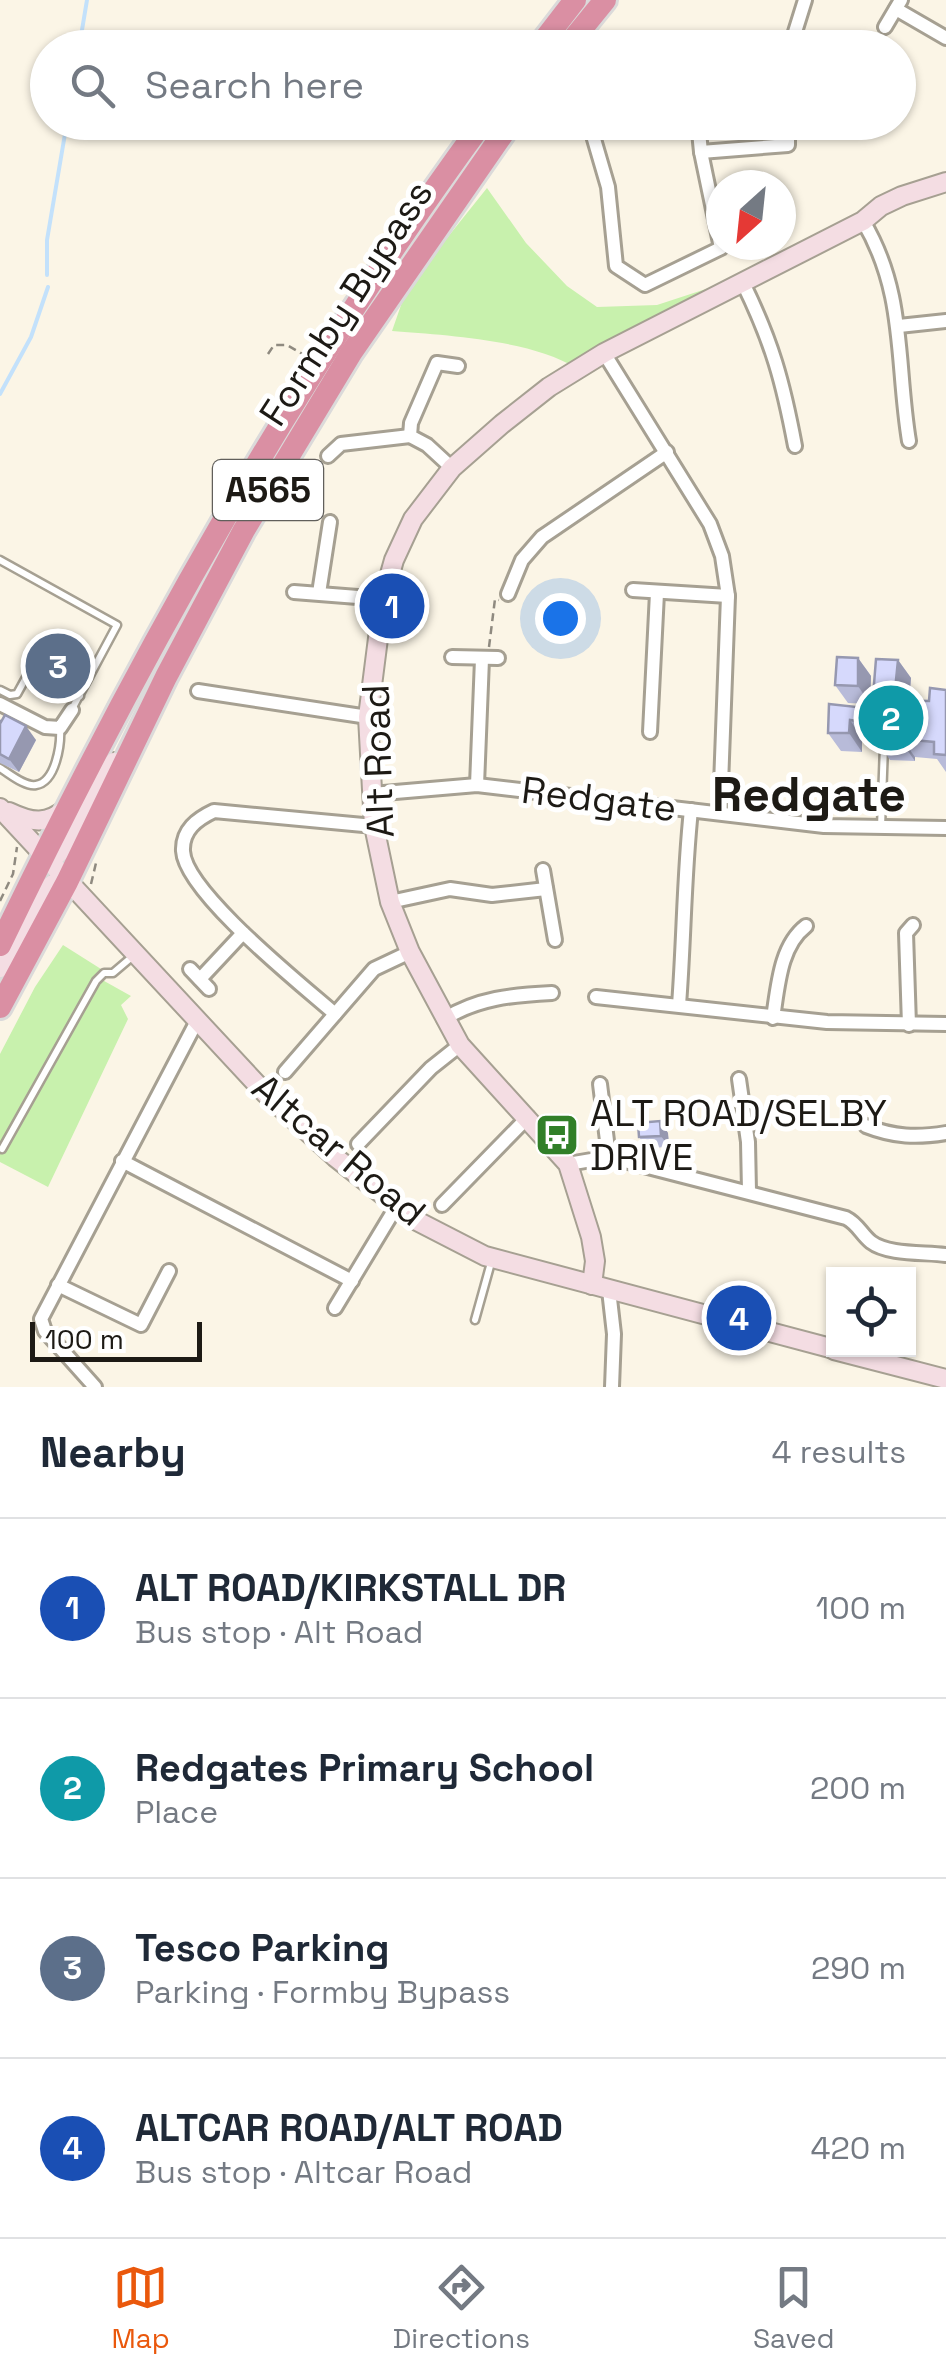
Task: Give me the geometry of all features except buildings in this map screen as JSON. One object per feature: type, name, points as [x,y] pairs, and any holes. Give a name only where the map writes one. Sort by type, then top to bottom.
[{"type":"highway","points":[[552,30],[575,0]]},
{"type":"highway","points":[[580,30],[604,0]]},
{"type":"highway","name":"Formby Bypass","points":[[0,945],[256,460],[379,268],[470,140]]},
{"type":"highway","name":"Formby Bypass","points":[[0,1007],[42,931],[78,884],[166,677],[236,544],[325,395],[498,140]]},
{"type":"main road","name":"Alt Road","points":[[601,1288],[591,1237],[568,1164],[460,1045],[410,952],[390,902],[374,826],[368,718],[384,599],[394,560],[413,519],[452,468],[549,387],[604,354],[863,220],[881,206],[946,182]]},
{"type":"main road","points":[[44,857],[54,858],[69,844],[138,714],[166,677]]},
{"type":"main road","points":[[0,808],[38,822],[71,805]]},
{"type":"main road","name":"Altcar Road","points":[[0,808],[44,857],[78,884],[96,913],[266,1094],[396,1207],[459,1244],[493,1258],[826,1347]]},
{"type":"main road","points":[[0,968],[45,890],[56,882],[78,884]]},
{"type":"main road","points":[[42,931],[55,917],[69,910],[96,913]]},
{"type":"main road","name":"Altcar Road","points":[[864,1357],[946,1379]]},
{"type":"street","points":[[796,30],[805,0]]},
{"type":"street","points":[[885,27],[898,5],[946,38]]},
{"type":"street","points":[[594,140],[608,187],[616,266],[644,285],[721,248],[700,140]]},
{"type":"street","points":[[701,152],[788,145],[788,140]]},
{"type":"street","points":[[863,220],[881,251],[899,326],[912,426],[908,441]]},
{"type":"street","points":[[743,284],[769,336],[784,386],[795,446]]},
{"type":"street","points":[[899,326],[946,321]]},
{"type":"street","points":[[604,354],[710,524],[722,556],[728,596],[720,812]]},
{"type":"street","points":[[410,436],[411,423],[437,363],[458,366]]},
{"type":"street","points":[[328,456],[341,444],[410,436],[427,445],[452,468]]},
{"type":"street","points":[[508,594],[522,560],[542,538],[667,452]]},
{"type":"street","points":[[319,593],[330,522]]},
{"type":"street","points":[[633,590],[728,596]]},
{"type":"street","points":[[294,592],[384,599]]},
{"type":"street","points":[[650,732],[657,593]]},
{"type":"street","points":[[452,657],[489,658],[478,785]]},
{"type":"street","points":[[198,692],[368,718]]},
{"type":"street","points":[[5,700],[45,727],[60,728],[72,710]]},
{"type":"street","name":"Redgate","points":[[372,794],[478,785],[824,826],[946,828]]},
{"type":"street","points":[[679,1005],[684,931],[682,892],[691,810]]},
{"type":"street","points":[[335,1014],[243,933],[191,874],[183,853],[185,836],[196,820],[214,812],[374,826]]},
{"type":"street","points":[[543,870],[555,940]]},
{"type":"street","points":[[390,902],[450,888],[492,895],[546,889]]},
{"type":"street","points":[[773,1018],[791,931],[806,926]]},
{"type":"street","points":[[905,928],[909,1026]]},
{"type":"street","points":[[200,979],[243,933]]},
{"type":"street","points":[[285,1073],[374,969],[410,952]]},
{"type":"street","points":[[444,1020],[462,1008],[501,996],[551,992]]},
{"type":"street","points":[[596,997],[773,1018],[909,1026],[946,1024]]},
{"type":"street","points":[[95,1387],[46,1331],[41,1319],[197,1021]]},
{"type":"street","points":[[358,1144],[431,1068],[460,1045]]},
{"type":"street","points":[[739,1079],[749,1096],[750,1192]]},
{"type":"street","points":[[606,1092],[608,1158]]},
{"type":"street","points":[[442,1205],[528,1117]]},
{"type":"street","points":[[866,1126],[881,1137],[918,1138],[946,1132]]},
{"type":"street","points":[[568,1164],[608,1158],[750,1192],[846,1218],[856,1223],[870,1242],[882,1247],[946,1255]]},
{"type":"street","points":[[122,1161],[352,1282]]},
{"type":"street","points":[[335,1308],[396,1207]]},
{"type":"street","points":[[58,1284],[141,1325],[169,1270]]},
{"type":"street","points":[[601,1288],[614,1334],[612,1387]]},
{"type":"lane","points":[[0,560],[118,625],[72,710]]},
{"type":"lane","points":[[0,690],[5,700],[17,694],[44,645]]},
{"type":"lane","points":[[31,670],[80,696]]},
{"type":"lane","points":[[0,768],[26,784],[45,781],[60,747],[60,728]]},
{"type":"lane","points":[[881,828],[884,746]]},
{"type":"lane","points":[[2,1149],[96,981],[104,974],[114,974],[135,954]]},
{"type":"lane","points":[[475,1320],[493,1258]]},
{"type":"path","points":[[268,354],[274,344],[286,344],[318,364]]},
{"type":"path","points":[[489,658],[492,608],[495,599],[506,602],[508,594]]},
{"type":"path","points":[[0,902],[13,874],[15,848],[20,846]]},
{"type":"path","points":[[78,884],[99,847]]},
{"type":"green space","points":[[487,188],[526,243],[567,286],[597,307],[657,305],[712,287],[576,368],[512,345],[392,331],[407,288]]},
{"type":"green space","points":[[63,945],[101,969],[97,977],[131,996],[121,1005],[128,1019],[48,1187],[0,1162],[0,1054],[35,987]]},
{"type":"waterway","points":[[82,30],[87,0]]},
{"type":"waterway","points":[[47,275],[47,240],[64,140]]},
{"type":"waterway","points":[[0,394],[31,337],[48,287]]},
{"type":"place","name":"ALT ROAD/KIRKSTALL DR","points":[[392,606]]},
{"type":"place","name":"Tesco Parking","points":[[58,666]]},
{"type":"place","name":"Redgates Primary School","points":[[891,718]]},
{"type":"place","name":"ALT ROAD/SELBY DRIVE","points":[[557,1135]]},
{"type":"place","name":"ALTCAR ROAD/ALT ROAD","points":[[739,1318]]},
{"type":"district","name":"Redgate","points":[[809,794]]}]
